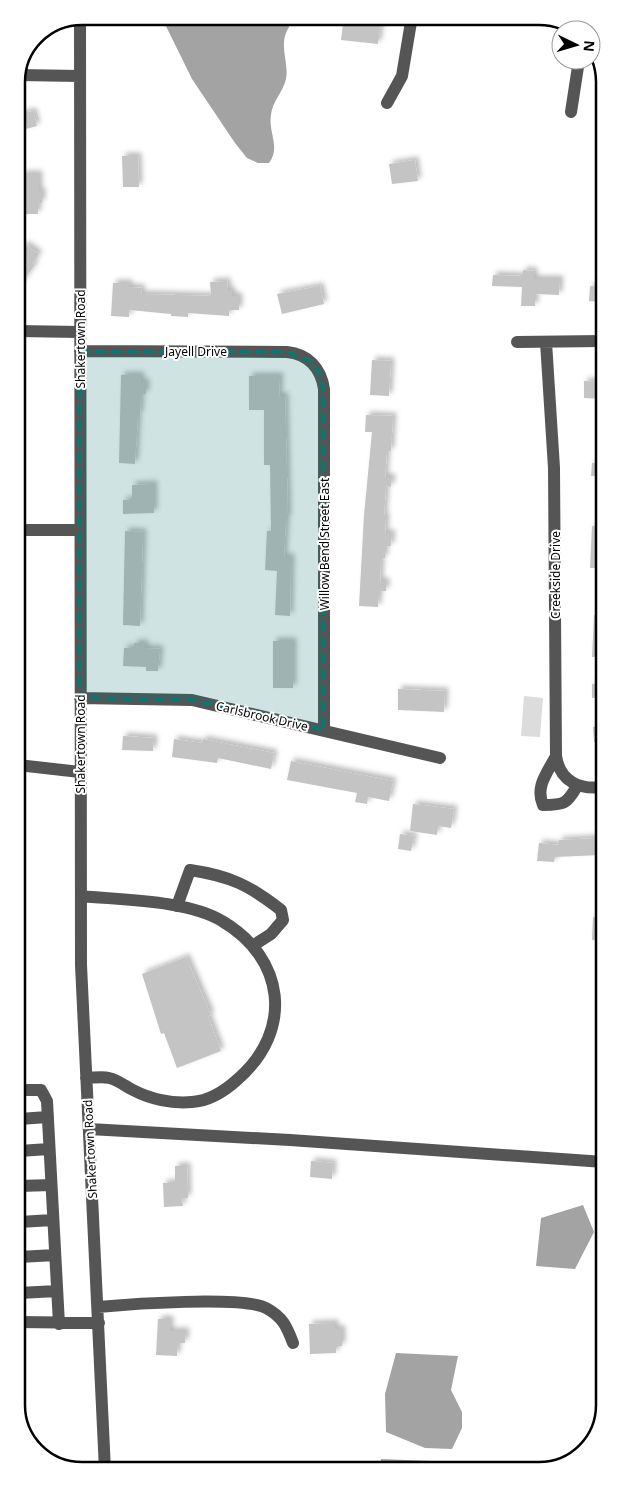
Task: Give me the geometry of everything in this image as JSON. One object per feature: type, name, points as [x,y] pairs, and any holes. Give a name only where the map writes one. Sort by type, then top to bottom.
[{"type":"street","name":"Shakertown Road","points":[[80,25],[81,896],[86,1078],[105,1462]]},
{"type":"street","points":[[387,103],[402,76],[410,25]]},
{"type":"street","points":[[571,112],[577,70]]},
{"type":"street","points":[[26,74],[80,76]]},
{"type":"street","points":[[25,331],[80,332]]},
{"type":"street","points":[[517,342],[596,341]]},
{"type":"street","name":"Creekside Drive","points":[[546,342],[554,478],[556,756],[563,774],[590,787]]},
{"type":"street","name":"Jayell Drive","points":[[80,351],[287,352],[300,354],[311,361]]},
{"type":"street","name":"Willow Bend Street East","points":[[311,361],[320,373],[324,389],[324,730]]},
{"type":"street","points":[[25,530],[80,530]]},
{"type":"street","name":"Carlsbrook Drive","points":[[80,698],[192,700],[440,758]]},
{"type":"street","points":[[556,756],[542,782],[539,795],[543,805],[561,805],[590,787]]},
{"type":"street","points":[[25,766],[80,772]]},
{"type":"street","points":[[177,906],[190,870],[219,874],[254,889],[281,910],[283,920],[271,934],[254,945]]},
{"type":"street","points":[[81,896],[186,907],[222,920],[254,945],[267,966],[274,990],[275,1011],[271,1032],[264,1048],[251,1068],[232,1084],[212,1097],[192,1102],[164,1101],[132,1090],[108,1078],[86,1078]]},
{"type":"street","points":[[25,1090],[41,1090],[47,1101],[59,1324]]},
{"type":"street","points":[[25,1119],[48,1117]]},
{"type":"street","points":[[89,1130],[280,1140],[596,1161]]},
{"type":"street","points":[[25,1151],[49,1149]]},
{"type":"street","points":[[25,1186],[51,1184]]},
{"type":"street","points":[[25,1222],[53,1220]]},
{"type":"street","points":[[25,1257],[55,1255]]},
{"type":"street","points":[[25,1293],[57,1291]]},
{"type":"street","points":[[98,1307],[139,1303],[227,1302],[265,1308],[284,1320],[293,1344]]},
{"type":"street","points":[[25,1322],[99,1323]]},
{"type":"highlighted area","points":[[80,351],[287,352],[311,361],[320,373],[324,389],[324,730],[192,700],[80,698]]},
{"type":"shaded area","points":[[165,25],[290,25],[284,39],[286,79],[272,110],[271,122],[274,151],[269,163],[258,163],[247,158],[192,79]]},
{"type":"shaded area","points":[[524,696],[543,698],[540,737],[521,736]]},
{"type":"shaded area","points":[[583,1205],[594,1232],[575,1269],[536,1266],[541,1218]]},
{"type":"shaded area","points":[[396,1353],[458,1356],[451,1390],[462,1412],[462,1428],[452,1449],[425,1448],[386,1432],[385,1394]]},
{"type":"shaded area","points":[[381,1459],[432,1461],[432,1462],[381,1462]]},
{"type":"building","points":[[343,25],[380,25],[378,44],[341,40]]},
{"type":"building","points":[[33,111],[37,126],[25,129],[25,113]]},
{"type":"building","points":[[122,156],[138,156],[139,187],[123,187]]},
{"type":"building","points":[[415,160],[418,181],[392,184],[389,164]]},
{"type":"building","points":[[25,174],[39,174],[39,191],[42,191],[42,203],[38,203],[38,214],[25,214]]},
{"type":"building","points":[[25,244],[39,254],[33,263],[35,265],[25,278]]},
{"type":"building","points":[[523,270],[534,271],[534,279],[560,279],[559,295],[535,294],[535,306],[521,306],[522,287],[492,286],[493,275],[522,276]]},
{"type":"building","points":[[227,281],[228,290],[232,290],[232,296],[239,296],[239,310],[229,310],[229,316],[188,313],[188,317],[171,316],[171,314],[129,310],[129,317],[111,316],[113,283],[129,283],[129,287],[142,288],[141,294],[211,296],[210,282]]},
{"type":"building","points":[[320,286],[324,304],[282,314],[277,294]]},
{"type":"building","points":[[590,286],[596,286],[596,302],[589,301]]},
{"type":"building","points":[[372,360],[391,361],[389,396],[370,395]]},
{"type":"building","points":[[121,375],[141,375],[141,382],[146,382],[146,394],[141,394],[140,414],[138,414],[135,464],[119,463]]},
{"type":"building","points":[[249,376],[280,376],[279,396],[285,396],[288,518],[286,518],[284,557],[291,557],[290,616],[275,615],[277,571],[265,570],[267,531],[271,531],[270,465],[264,465],[264,410],[249,410]]},
{"type":"building","points":[[584,381],[596,382],[596,399],[584,398]]},
{"type":"building","points":[[366,415],[393,416],[391,451],[387,451],[385,477],[392,477],[391,487],[386,486],[384,516],[386,516],[385,533],[392,533],[391,546],[385,546],[385,558],[381,558],[380,581],[386,581],[386,591],[379,591],[378,607],[359,606],[364,515],[372,432],[365,432]]},
{"type":"building","points":[[592,463],[596,463],[596,476],[591,476]]},
{"type":"building","points":[[154,484],[154,513],[123,514],[123,500],[132,500],[132,485]]},
{"type":"building","points":[[592,526],[596,526],[596,568],[590,568]]},
{"type":"building","points":[[125,531],[143,532],[140,626],[123,625]]},
{"type":"building","points":[[594,615],[596,615],[596,657],[592,657]]},
{"type":"building","points":[[273,641],[293,641],[293,688],[273,688]]},
{"type":"building","points":[[134,643],[145,643],[145,648],[160,649],[158,671],[146,671],[146,667],[123,666],[124,648],[134,648]]},
{"type":"building","points":[[592,684],[596,684],[596,698],[592,698]]},
{"type":"building","points":[[398,689],[445,691],[444,712],[398,710]]},
{"type":"building","points":[[593,727],[596,727],[596,742],[594,742]]},
{"type":"building","points":[[123,736],[154,738],[153,751],[122,750]]},
{"type":"building","points":[[174,739],[202,743],[203,739],[274,753],[271,769],[218,758],[217,763],[172,757]]},
{"type":"building","points":[[291,761],[393,781],[389,801],[368,797],[367,804],[355,802],[357,793],[287,780]]},
{"type":"building","points":[[413,804],[454,809],[451,828],[438,826],[437,835],[410,831]]},
{"type":"building","points":[[400,834],[414,836],[411,851],[398,849]]},
{"type":"building","points":[[596,838],[596,855],[555,857],[554,862],[537,861],[539,843],[559,845],[559,840]]},
{"type":"building","points":[[593,917],[596,917],[596,940],[592,940]]},
{"type":"building","points":[[186,957],[211,1015],[208,1016],[221,1051],[177,1068],[164,1033],[161,1034],[142,974]]},
{"type":"building","points":[[311,1161],[333,1163],[332,1179],[310,1177]]},
{"type":"building","points":[[175,1166],[187,1166],[188,1198],[182,1198],[183,1206],[164,1207],[163,1183],[175,1183]]},
{"type":"building","points":[[158,1319],[170,1319],[170,1331],[186,1331],[185,1343],[178,1343],[177,1356],[156,1355]]},
{"type":"building","points":[[335,1323],[335,1329],[342,1329],[342,1346],[336,1347],[336,1353],[310,1354],[309,1324]]}]
